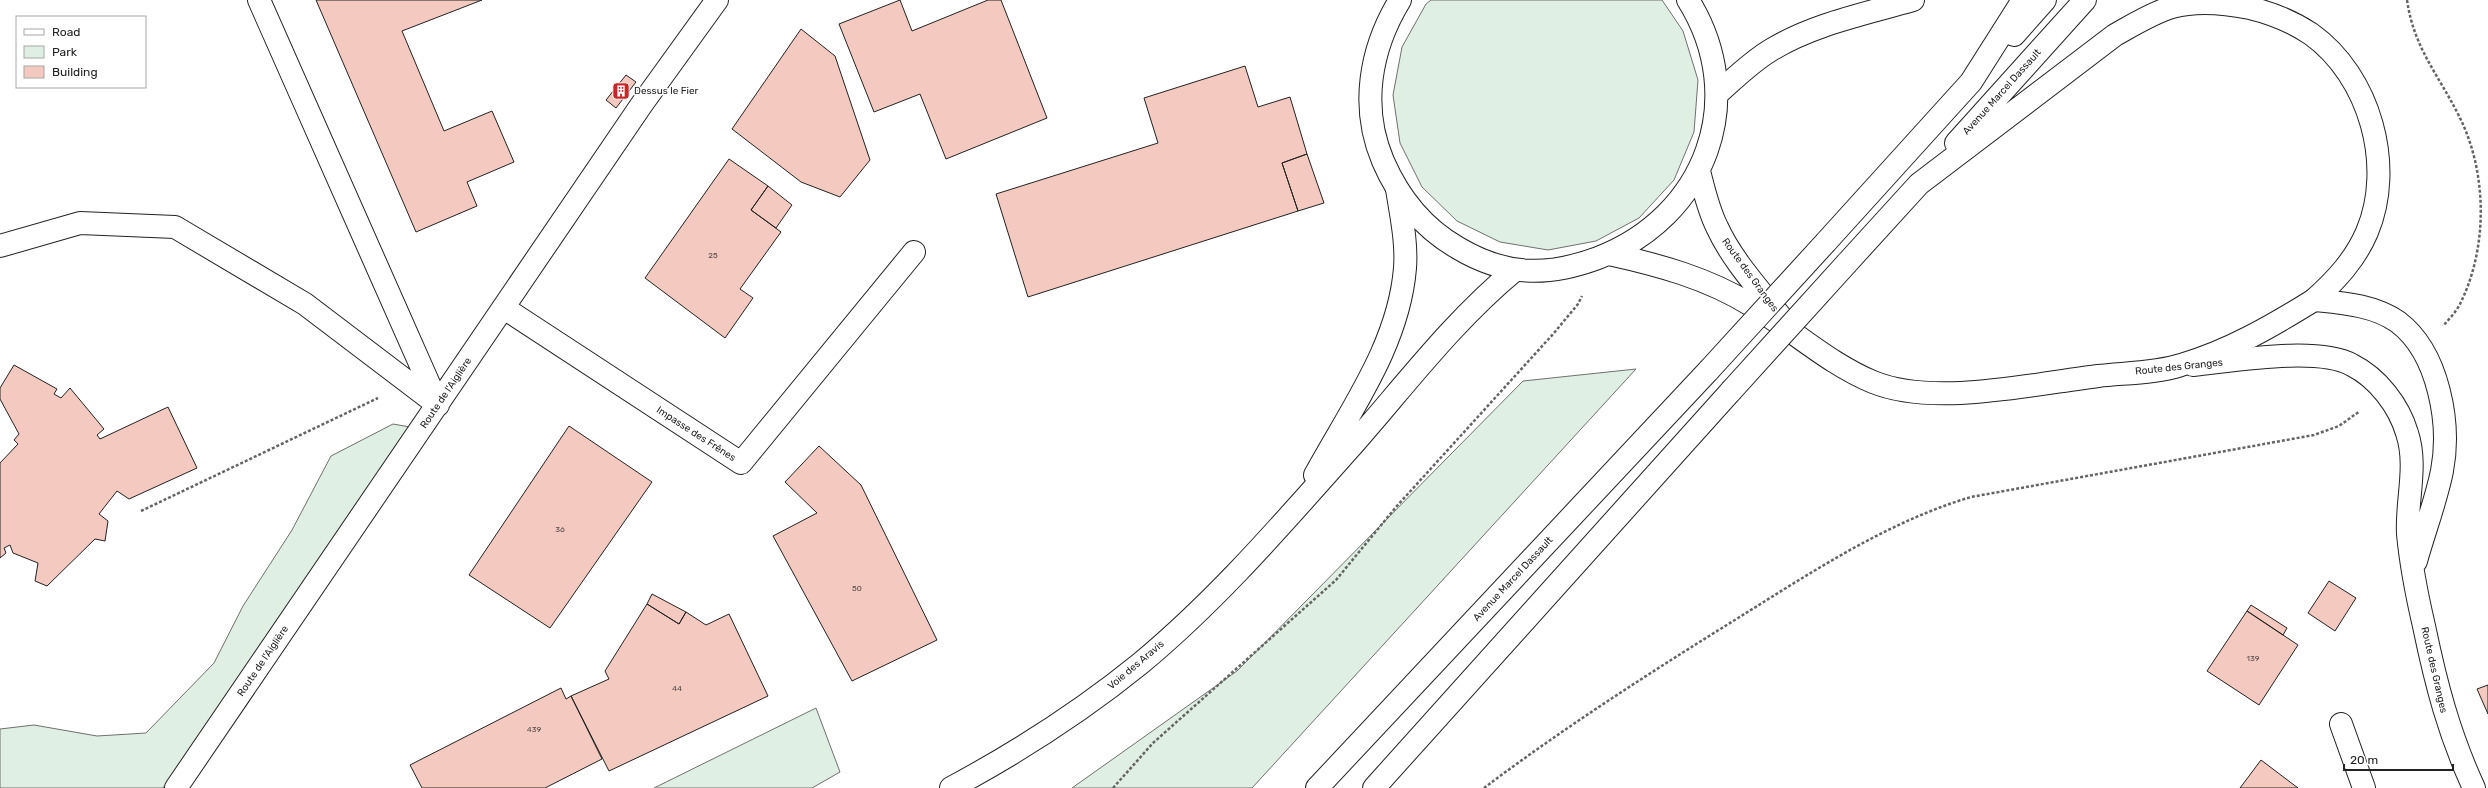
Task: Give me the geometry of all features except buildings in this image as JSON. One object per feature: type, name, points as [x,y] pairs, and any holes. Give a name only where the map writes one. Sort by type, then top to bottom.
[{"type":"main road","points":[[259,0],[438,405]]},
{"type":"main road","name":"Route de l'Aiglière","points":[[176,788],[642,104],[717,0]]},
{"type":"main road","points":[[1400,0],[1389,18],[1379,43],[1370,90],[1373,134],[1397,189],[1412,210],[1445,241],[1469,255],[1514,270],[1552,271],[1575,266],[1604,256],[1632,243],[1657,224],[1686,192],[1699,171],[1709,147],[1715,122],[1717,94],[1715,67],[1708,39],[1688,0]]},
{"type":"main road","points":[[1717,94],[1745,69],[1779,46],[1835,23],[1913,0]]},
{"type":"main road","points":[[1971,82],[2023,0]]},
{"type":"main road","points":[[1971,82],[2045,0]]},
{"type":"main road","name":"Avenue Marcel Dassault","points":[[1919,184],[2085,0]]},
{"type":"main road","points":[[1374,788],[1919,184],[2093,52],[2142,20],[2172,7],[2200,3],[2231,4],[2262,11],[2311,34],[2332,53],[2349,75],[2362,98],[2378,150],[2379,178],[2376,205],[2367,232],[2353,258],[2337,279],[2314,300],[2266,330],[2180,366]]},
{"type":"main road","name":"Avenue Marcel Dassault","points":[[1317,788],[1709,370],[1971,82]]},
{"type":"main road","name":"Route des Granges","points":[[1699,171],[1706,198],[1717,228],[1736,258],[1792,331]]},
{"type":"main road","points":[[1295,510],[1372,370],[1397,316],[1405,267],[1404,240],[1397,189]]},
{"type":"main road","points":[[0,246],[80,223],[175,227],[305,304],[438,405]]},
{"type":"main road","name":"Impasse des Frênes","points":[[504,308],[741,463],[914,252]]},
{"type":"main road","name":"Route des Granges","points":[[1604,256],[1673,270],[1706,281],[1752,305],[1852,372],[1874,382],[1919,393],[1964,392],[2180,366],[2300,356],[2330,357],[2352,364],[2370,376],[2384,391],[2397,411],[2412,451],[2408,533],[2412,572],[2438,693],[2456,751],[2474,788]]},
{"type":"main road","points":[[1295,510],[1450,331],[1514,270]]},
{"type":"main road","name":"Route des Granges","points":[[2314,300],[2344,303],[2367,308],[2382,314],[2406,330],[2422,352],[2442,398],[2446,424],[2442,471],[2412,572]]},
{"type":"main road","name":"Voie des Aravis","points":[[951,788],[982,772],[1069,718],[1142,662],[1211,599],[1295,510]]},
{"type":"main road","points":[[2341,724],[2364,788]]},
{"type":"path","points":[[2407,0],[2410,21],[2416,40],[2450,98],[2470,143],[2478,171],[2482,202],[2480,237],[2472,275],[2461,303],[2422,352]]},
{"type":"path","points":[[1113,788],[1153,743],[1336,580],[1396,507],[1578,304],[1604,256]]},
{"type":"path","points":[[141,511],[409,383]]},
{"type":"path","points":[[1484,788],[1538,747],[1801,578],[1892,528],[1934,508],[1971,497],[2314,436],[2339,426],[2372,402],[2384,391]]},
{"type":"green space","points":[[1431,0],[1662,0],[1683,31],[1698,80],[1694,132],[1674,180],[1639,218],[1596,241],[1548,250],[1500,242],[1457,221],[1422,187],[1400,143],[1393,95],[1402,47],[1426,4]]},
{"type":"green space","points":[[1636,369],[1252,788],[1072,788],[1237,671],[1523,381]]},
{"type":"green space","points":[[393,424],[410,427],[163,788],[0,788],[0,729],[34,725],[97,736],[146,733],[214,663],[243,606],[292,530],[331,456]]},
{"type":"green space","points":[[816,708],[840,772],[812,788],[654,788]]},
{"type":"place","name":"Dessus le Fier","points":[[621,91]]}]
